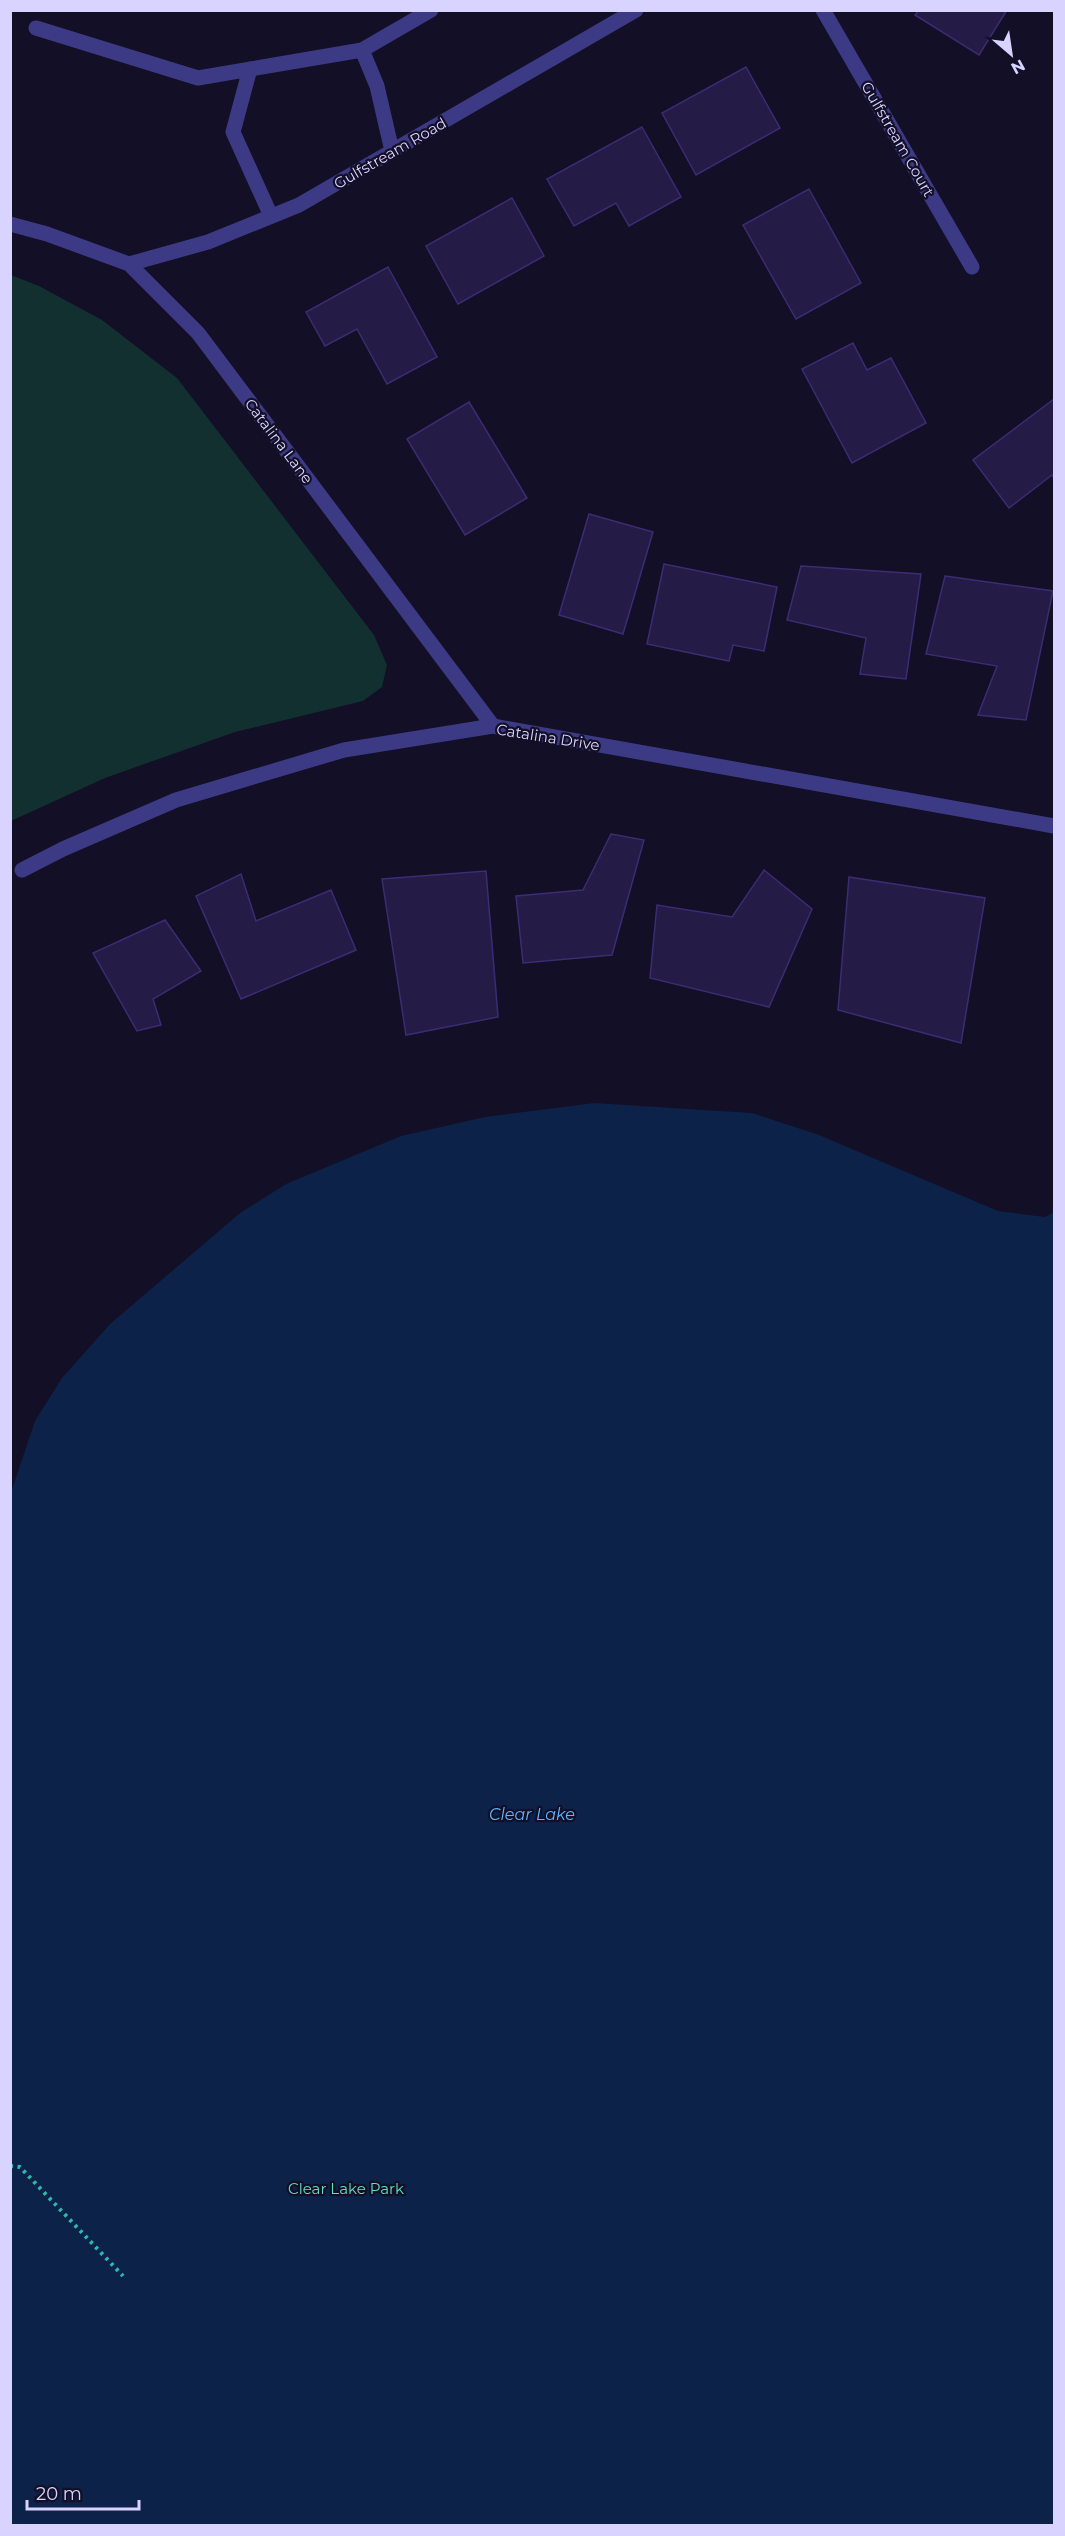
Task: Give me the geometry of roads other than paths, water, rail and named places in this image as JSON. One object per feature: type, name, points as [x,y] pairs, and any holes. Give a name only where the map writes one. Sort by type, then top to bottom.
[{"type":"street","points":[[36,28],[198,78],[362,50],[431,10]]},
{"type":"street","name":"Gulfstream Road","points":[[129,264],[208,242],[299,205],[636,10]]},
{"type":"street","name":"Gulfstream Court","points":[[823,10],[972,267]]},
{"type":"street","points":[[362,50],[377,86],[392,151]]},
{"type":"street","points":[[250,69],[233,132],[272,216]]},
{"type":"street","name":"Catalina Lane","points":[[10,224],[47,234],[129,264],[198,333],[493,726]]},
{"type":"street","name":"Catalina Drive","points":[[22,870],[63,849],[187,797],[344,750],[493,726],[1054,826]]},
{"type":"water","name":"Clear Lake","points":[[594,1103],[752,1113],[819,1135],[998,1211],[1045,1217],[1054,1212],[1054,2525],[11,2525],[10,1495],[35,1421],[62,1378],[110,1324],[240,1213],[286,1184],[401,1136],[485,1117]]},
{"type":"park label","name":"Clear Lake Park","points":[[346,2188]]}]
